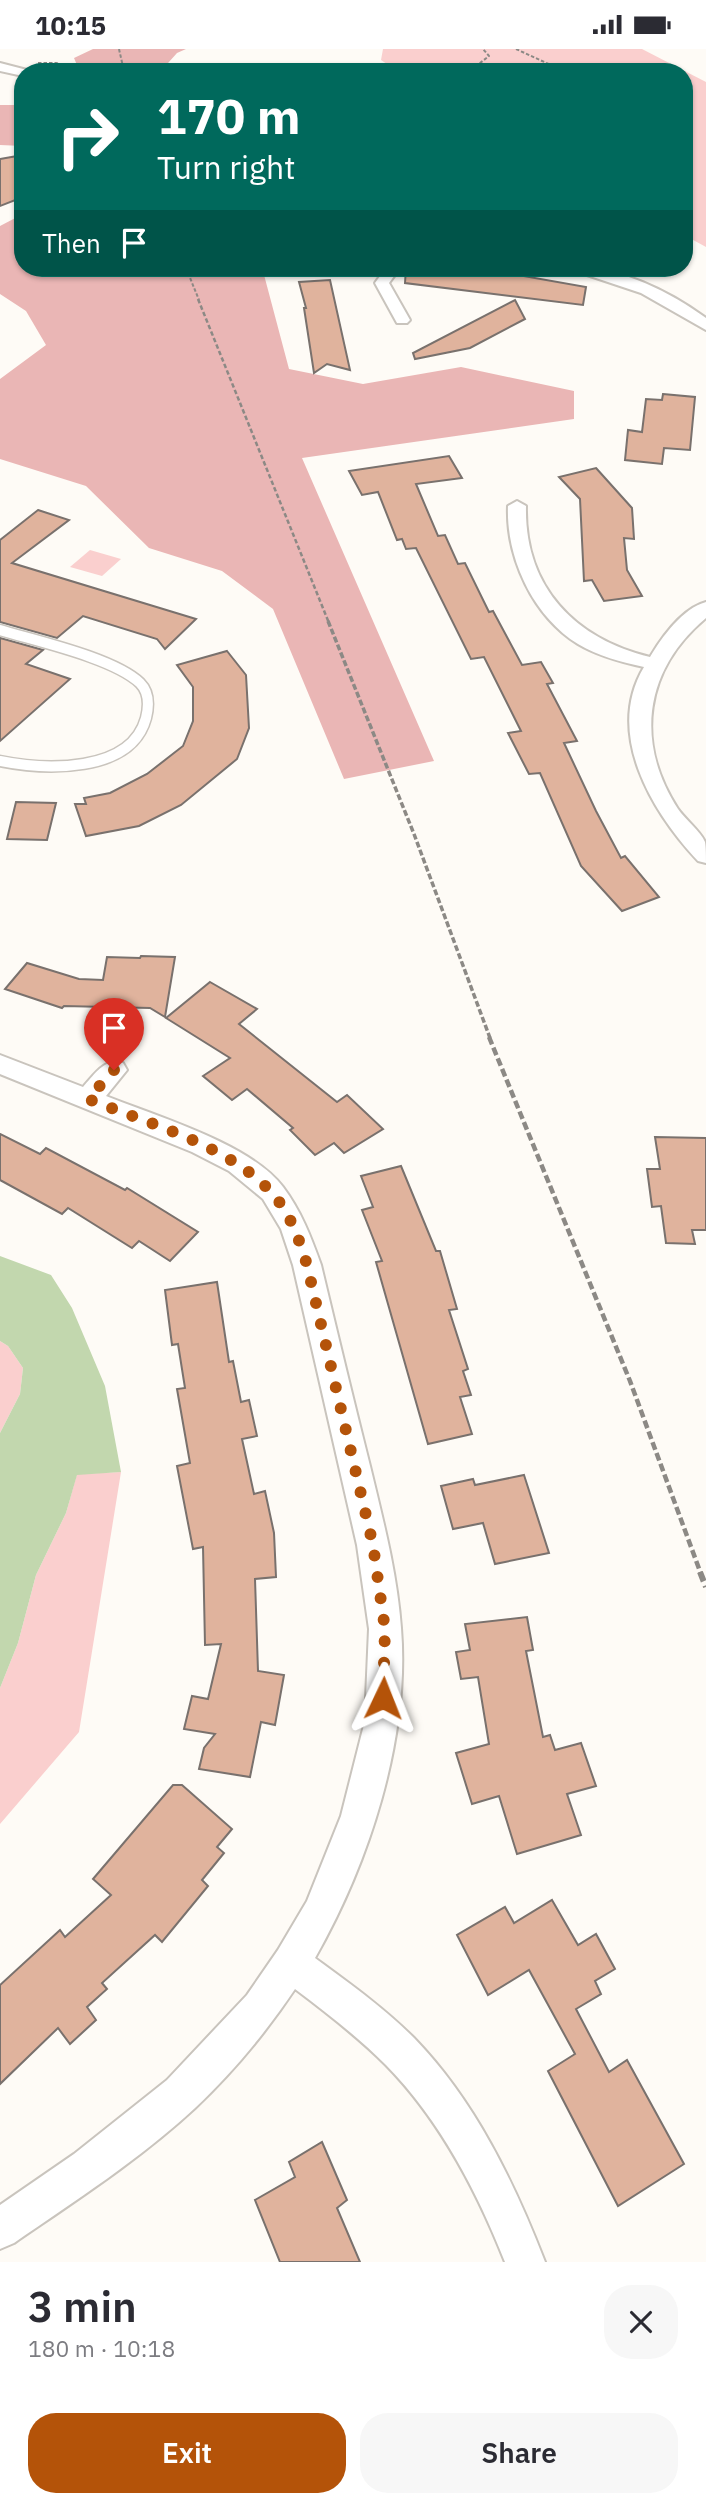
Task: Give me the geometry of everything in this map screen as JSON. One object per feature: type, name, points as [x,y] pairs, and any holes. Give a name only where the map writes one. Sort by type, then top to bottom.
[{"type":"street","points":[[385,277],[383,289],[402,320]]},
{"type":"street","points":[[609,277],[669,300],[706,325]]},
{"type":"street","points":[[517,506],[515,531],[521,556],[558,621],[601,648],[655,664]]},
{"type":"street","points":[[706,608],[667,644],[655,664],[640,704],[639,738],[650,776],[668,813],[706,856]]},
{"type":"street","points":[[0,1064],[210,1150],[238,1164],[272,1192],[294,1226],[307,1265],[373,1545],[385,1629],[382,1721],[359,1816],[320,1913],[291,1963],[260,2008],[181,2094],[88,2168],[0,2229]]},
{"type":"street","points":[[88,1099],[114,1070]]},
{"type":"street","points":[[291,1963],[348,2006],[413,2065],[468,2139],[512,2227],[525,2262]]},
{"type":"lane","points":[[0,630],[119,669],[144,686],[148,709],[148,718],[136,738],[118,753],[92,762],[60,768],[29,767],[0,761]]},
{"type":"path","points":[[480,63],[489,56],[484,49]]},
{"type":"path","points":[[516,49],[546,63]]},
{"type":"path","points":[[190,277],[414,834],[508,1087],[630,1381],[706,1587]]},
{"type":"shaded area","points":[[93,49],[186,49],[177,53],[168,63],[76,63],[74,58]]},
{"type":"shaded area","points":[[383,49],[642,49],[669,63],[386,63],[381,60]]},
{"type":"shaded area","points":[[693,75],[706,82],[706,247],[693,240]]},
{"type":"shaded area","points":[[0,105],[14,105],[14,146],[0,145]]},
{"type":"shaded area","points":[[14,219],[14,277],[265,277],[289,369],[363,384],[461,367],[574,391],[574,419],[302,458],[434,761],[344,779],[273,609],[222,571],[149,548],[86,486],[0,459],[0,379],[46,345],[26,311],[0,294],[0,226]]},
{"type":"shaded area","points":[[90,550],[121,559],[102,576],[70,567]]},
{"type":"shaded area","points":[[0,1256],[51,1275],[72,1308],[105,1386],[121,1472],[77,1475],[66,1513],[36,1575],[18,1643],[0,1688],[0,1433],[20,1394],[23,1368],[8,1346],[0,1341]]},
{"type":"shaded area","points":[[0,1341],[8,1346],[23,1368],[20,1394],[0,1433]]},
{"type":"shaded area","points":[[121,1472],[79,1732],[0,1824],[0,1688],[18,1643],[36,1575],[66,1513],[77,1474]]},
{"type":"building","points":[[14,157],[14,201],[0,206],[0,159]]},
{"type":"building","points":[[405,277],[529,277],[586,287],[583,305],[405,283]]},
{"type":"building","points":[[330,280],[350,370],[327,364],[314,373],[306,308],[299,282]]},
{"type":"building","points":[[515,300],[525,319],[470,348],[415,359],[413,353]]},
{"type":"building","points":[[663,394],[695,397],[690,450],[664,448],[662,464],[625,460],[628,430],[642,432],[646,399],[662,400]]},
{"type":"building","points":[[449,456],[462,478],[416,484],[438,536],[445,535],[458,564],[465,563],[489,612],[493,611],[522,665],[541,662],[553,683],[547,684],[577,741],[564,743],[596,811],[621,858],[625,856],[659,897],[622,911],[581,866],[540,773],[529,774],[508,733],[521,731],[484,657],[471,659],[416,548],[406,549],[402,539],[397,540],[378,492],[362,495],[349,471]]},
{"type":"building","points":[[596,468],[632,508],[634,539],[624,538],[627,570],[642,596],[604,601],[592,580],[584,581],[580,499],[559,477]]},
{"type":"building","points":[[38,510],[69,520],[12,563],[196,619],[165,649],[157,639],[83,616],[57,638],[0,622],[0,540]]},
{"type":"building","points":[[0,638],[43,650],[26,664],[70,679],[0,741]]},
{"type":"building","points":[[227,651],[246,675],[249,728],[237,759],[181,805],[139,826],[86,836],[75,804],[86,804],[84,798],[110,793],[147,774],[183,746],[193,721],[193,687],[177,665]]},
{"type":"building","points":[[16,802],[56,803],[47,840],[7,839]]},
{"type":"building","points":[[107,957],[175,957],[165,1017],[150,1008],[62,1008],[5,989],[27,963],[79,979],[103,980]]},
{"type":"building","points":[[210,982],[257,1009],[239,1024],[337,1102],[347,1095],[383,1129],[344,1153],[334,1143],[315,1155],[290,1130],[293,1128],[247,1089],[232,1100],[203,1076],[230,1058],[166,1018]]},
{"type":"building","points":[[0,1134],[40,1154],[46,1148],[125,1190],[127,1188],[198,1232],[170,1261],[139,1241],[132,1248],[68,1208],[62,1214],[0,1180]]},
{"type":"building","points":[[655,1137],[706,1138],[706,1230],[692,1230],[695,1244],[666,1243],[661,1206],[652,1207],[647,1169],[660,1169]]},
{"type":"building","points":[[401,1166],[436,1251],[440,1251],[457,1309],[449,1310],[468,1369],[463,1371],[471,1395],[460,1397],[472,1434],[428,1444],[376,1262],[382,1261],[362,1210],[373,1207],[361,1176]]},
{"type":"building","points":[[217,1282],[229,1362],[233,1361],[241,1402],[249,1400],[257,1436],[242,1439],[254,1494],[265,1491],[274,1533],[276,1577],[255,1579],[258,1671],[284,1675],[275,1725],[261,1722],[250,1777],[199,1769],[204,1748],[215,1734],[184,1729],[192,1696],[208,1699],[221,1644],[205,1645],[203,1547],[193,1549],[177,1466],[190,1463],[177,1389],[185,1388],[178,1344],[172,1345],[165,1290]]},
{"type":"building","points":[[524,1475],[549,1553],[495,1564],[483,1523],[453,1529],[441,1486],[473,1479],[475,1485]]},
{"type":"building","points":[[527,1617],[533,1650],[526,1651],[543,1737],[550,1735],[555,1750],[581,1743],[596,1786],[567,1794],[581,1835],[517,1854],[499,1796],[472,1804],[456,1753],[489,1744],[478,1677],[461,1679],[456,1652],[470,1650],[465,1624]]},
{"type":"building","points":[[173,1785],[182,1785],[232,1829],[217,1847],[224,1853],[202,1880],[208,1886],[162,1942],[155,1935],[102,1983],[107,1989],[87,2007],[96,2020],[70,2044],[58,2028],[0,2084],[0,1985],[60,1930],[65,1937],[111,1895],[93,1879]]},
{"type":"building","points":[[552,1900],[578,1945],[596,1934],[615,1969],[595,1981],[601,1994],[576,2009],[609,2072],[627,2060],[684,2164],[618,2206],[548,2071],[575,2054],[529,1970],[488,1995],[457,1935],[505,1907],[514,1923]]},
{"type":"building","points":[[322,2142],[347,2200],[337,2208],[360,2262],[280,2262],[255,2200],[295,2177],[289,2162]]},
{"type":"route","points":[[114,1070],[88,1099],[201,1145],[238,1164],[272,1192],[294,1226],[307,1265],[373,1545],[385,1629],[383,1698]]}]
